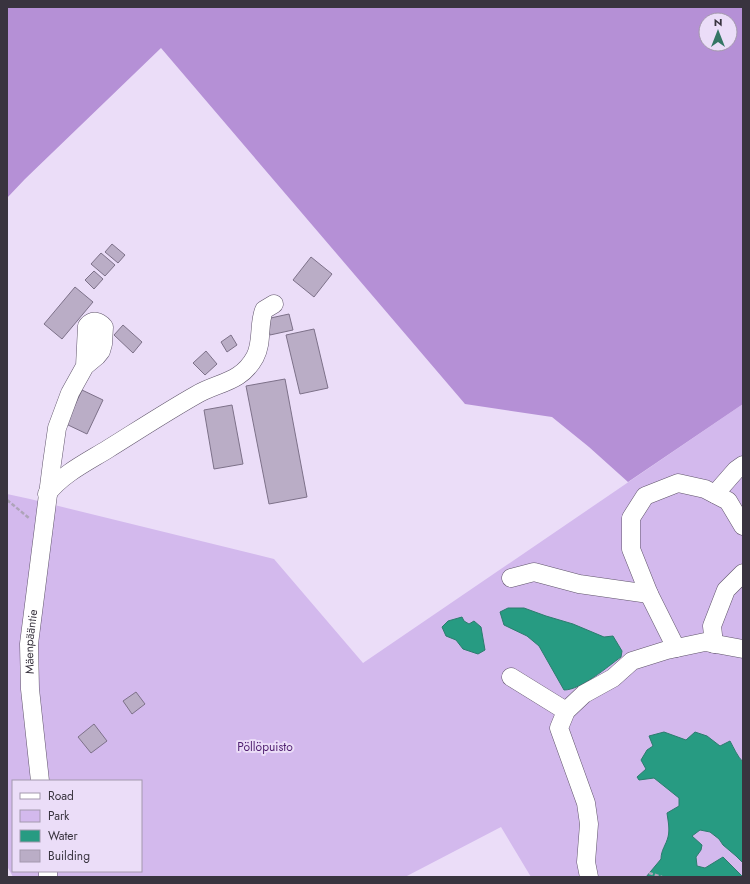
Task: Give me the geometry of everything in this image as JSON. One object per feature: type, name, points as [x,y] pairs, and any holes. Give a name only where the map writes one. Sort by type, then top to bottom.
[{"type":"street","points":[[47,498],[55,484],[73,471],[197,394],[220,386],[242,374],[255,356],[259,346],[261,318],[264,310],[274,304]]},
{"type":"street","name":"Mäenpääntie","points":[[40,780],[30,689],[29,644],[57,428],[70,393],[85,366]]},
{"type":"street","points":[[52,463],[61,470],[73,471]]},
{"type":"street","points":[[715,494],[736,470],[743,465]]},
{"type":"street","points":[[676,648],[649,594],[631,549],[631,518],[645,496],[678,483],[705,488],[728,501],[743,526]]},
{"type":"street","points":[[511,578],[534,572],[580,584],[649,594]]},
{"type":"street","points":[[714,644],[712,626],[726,590],[743,573]]},
{"type":"street","points":[[589,877],[586,862],[589,824],[586,802],[559,728],[566,711],[584,694],[613,678],[632,661],[676,648],[705,642],[743,649]]},
{"type":"street","points":[[511,677],[566,711]]},
{"type":"path","points":[[7,500],[43,529]]},
{"type":"path","points":[[649,873],[662,877]]},
{"type":"green space","name":"Pöllöpuisto","points":[[743,404],[743,877],[531,877],[501,827],[405,877],[13,877],[7,866],[7,494],[274,559],[363,663]]},
{"type":"shaded area","points":[[7,7],[743,7],[743,404],[628,482],[589,447],[552,417],[465,404],[161,48],[7,198]]},
{"type":"water","points":[[508,608],[524,608],[573,624],[604,637],[613,636],[622,651],[621,657],[586,682],[571,689],[564,690],[539,646],[527,636],[504,625],[500,612]]},
{"type":"water","points":[[462,617],[464,621],[469,624],[474,621],[481,627],[485,650],[478,654],[463,649],[456,640],[446,636],[442,627],[448,621]]},
{"type":"water","points":[[664,732],[686,740],[695,732],[707,736],[720,746],[730,741],[737,755],[743,762],[743,863],[710,832],[700,830],[692,836],[702,845],[701,850],[696,857],[697,866],[705,868],[723,857],[743,877],[646,877],[661,859],[669,834],[667,813],[679,806],[679,798],[654,778],[639,780],[637,777],[646,769],[641,760],[647,750],[653,746],[649,736]]},
{"type":"building","points":[[112,244],[125,255],[118,263],[105,252]]},
{"type":"building","points":[[101,253],[115,265],[105,276],[91,264]]},
{"type":"building","points":[[311,257],[332,274],[314,297],[293,280]]},
{"type":"building","points":[[94,271],[103,279],[94,289],[85,280]]},
{"type":"building","points":[[75,287],[93,302],[62,339],[44,324]]},
{"type":"building","points":[[289,314],[293,330],[270,335],[266,319]]},
{"type":"building","points":[[123,325],[142,342],[133,353],[114,335]]},
{"type":"building","points":[[314,329],[328,388],[300,394],[286,335]]},
{"type":"building","points":[[231,335],[237,345],[227,352],[221,342]]},
{"type":"building","points":[[206,351],[217,364],[205,375],[193,363]]},
{"type":"building","points":[[285,379],[307,497],[269,504],[246,386]]},
{"type":"building","points":[[82,390],[103,400],[87,434],[66,424]]},
{"type":"building","points":[[232,405],[243,464],[214,469],[204,410]]},
{"type":"building","points":[[136,692],[145,704],[132,714],[123,701]]},
{"type":"building","points":[[94,724],[107,741],[91,753],[78,737]]}]
